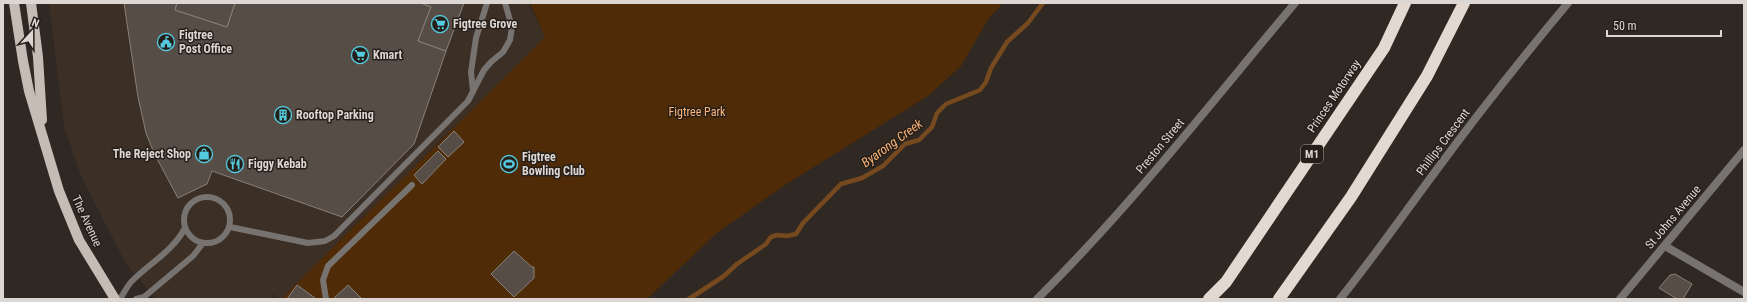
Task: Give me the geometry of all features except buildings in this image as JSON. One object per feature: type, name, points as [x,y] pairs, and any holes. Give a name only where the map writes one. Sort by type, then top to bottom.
[{"type":"highway","name":"Princes Motorway","points":[[1209,299],[1226,282],[1384,48],[1406,3]]},
{"type":"highway","points":[[1278,299],[1351,197],[1427,76],[1464,3]]},
{"type":"main road","name":"The Avenue","points":[[14,3],[26,76],[59,191],[79,240],[115,299]]},
{"type":"main road","name":"The Avenue","points":[[31,3],[38,57],[41,112],[46,148]]},
{"type":"street","name":"Preston Street","points":[[1037,299],[1074,263],[1140,188],[1295,3]]},
{"type":"street","name":"Phillips Crescent","points":[[1340,299],[1381,247],[1435,172],[1523,57],[1568,3]]},
{"type":"street","name":"St Johns Avenue","points":[[1620,299],[1744,150]]},
{"type":"street","points":[[1665,246],[1744,292]]},
{"type":"lane","points":[[473,93],[471,72],[476,38],[487,3]]},
{"type":"lane","points":[[230,227],[308,244],[325,241],[334,236],[468,101],[484,70],[503,52],[510,40],[512,27],[505,3]]},
{"type":"lane","points":[[326,299],[323,280],[328,266],[412,185]]},
{"type":"lane","points":[[207,196],[220,200],[227,208],[230,217],[230,227],[224,236],[219,240],[208,244],[194,240],[185,228],[183,221],[186,209],[195,200],[207,196]]},
{"type":"lane","points":[[120,299],[131,282],[169,250],[178,240],[185,228]]},
{"type":"lane","points":[[136,299],[144,298],[193,256],[203,243]]},
{"type":"shaded area","points":[[49,3],[528,3],[545,37],[281,299],[274,294],[270,299],[156,299],[125,262],[81,176],[64,126]]},
{"type":"green space","name":"Figtree Park","points":[[530,3],[1003,3],[989,18],[961,66],[928,96],[785,185],[717,233],[647,299],[281,299],[545,37]]},
{"type":"waterway","name":"Byarong Creek","points":[[689,299],[724,276],[737,264],[766,244],[771,237],[777,235],[787,236],[796,234],[803,223],[841,184],[862,178],[883,166],[905,144],[919,140],[932,127],[937,113],[946,104],[980,90],[986,82],[991,68],[1007,42],[1028,23],[1043,3]]},
{"type":"place","name":"Figtree Grove","points":[[440,24]]},
{"type":"place","name":"Figtree Post Office","points":[[166,42]]},
{"type":"place","name":"Kmart","points":[[360,55]]},
{"type":"place","name":"Rooftop Parking","points":[[283,115]]},
{"type":"place","name":"The Reject Shop","points":[[204,154]]},
{"type":"place","name":"Figgy Kebab","points":[[235,164]]},
{"type":"place","name":"Figtree Bowling Club","points":[[509,164]]}]
